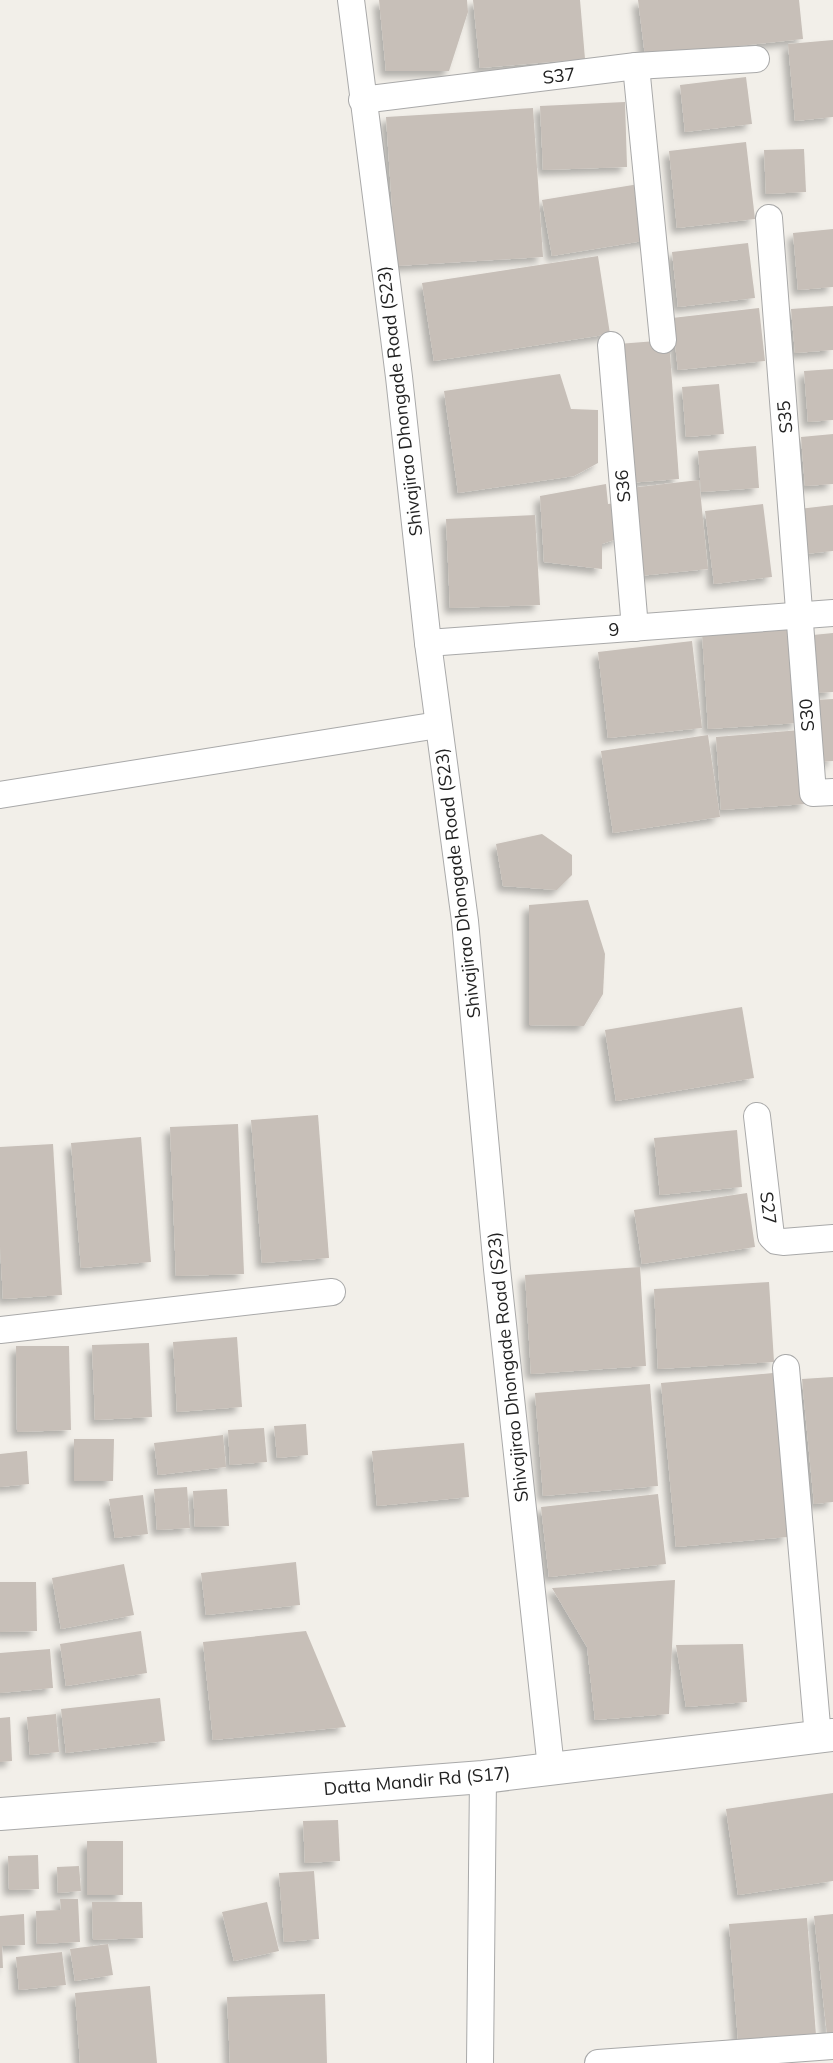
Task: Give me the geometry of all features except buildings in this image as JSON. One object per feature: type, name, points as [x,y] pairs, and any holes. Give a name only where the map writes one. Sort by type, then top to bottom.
[{"type":"street","name":"Shivajirao Dhongade Road (S23)","points":[[351,0],[399,377],[438,725],[465,921],[498,1281],[551,1768]]},
{"type":"street","name":"S37","points":[[362,100],[636,66],[756,59]]},
{"type":"street","points":[[636,66],[663,340]]},
{"type":"street","name":"S35","points":[[769,218],[801,616]]},
{"type":"street","name":"S36","points":[[611,345],[635,628]]},
{"type":"street","name":"9","points":[[428,643],[833,613]]},
{"type":"street","name":"S30","points":[[801,616],[813,793],[833,792]]},
{"type":"street","points":[[0,795],[438,725]]},
{"type":"street","name":"S27","points":[[757,1116],[771,1236],[776,1241],[783,1242],[833,1238]]},
{"type":"street","points":[[0,1330],[332,1292]]},
{"type":"street","points":[[786,1368],[825,1736]]},
{"type":"street","name":"Datta Mandir Rd (S17)","points":[[0,1814],[483,1777],[825,1736]]},
{"type":"street","points":[[480,2063],[483,1777]]},
{"type":"street","points":[[598,2063],[833,2046]]}]
